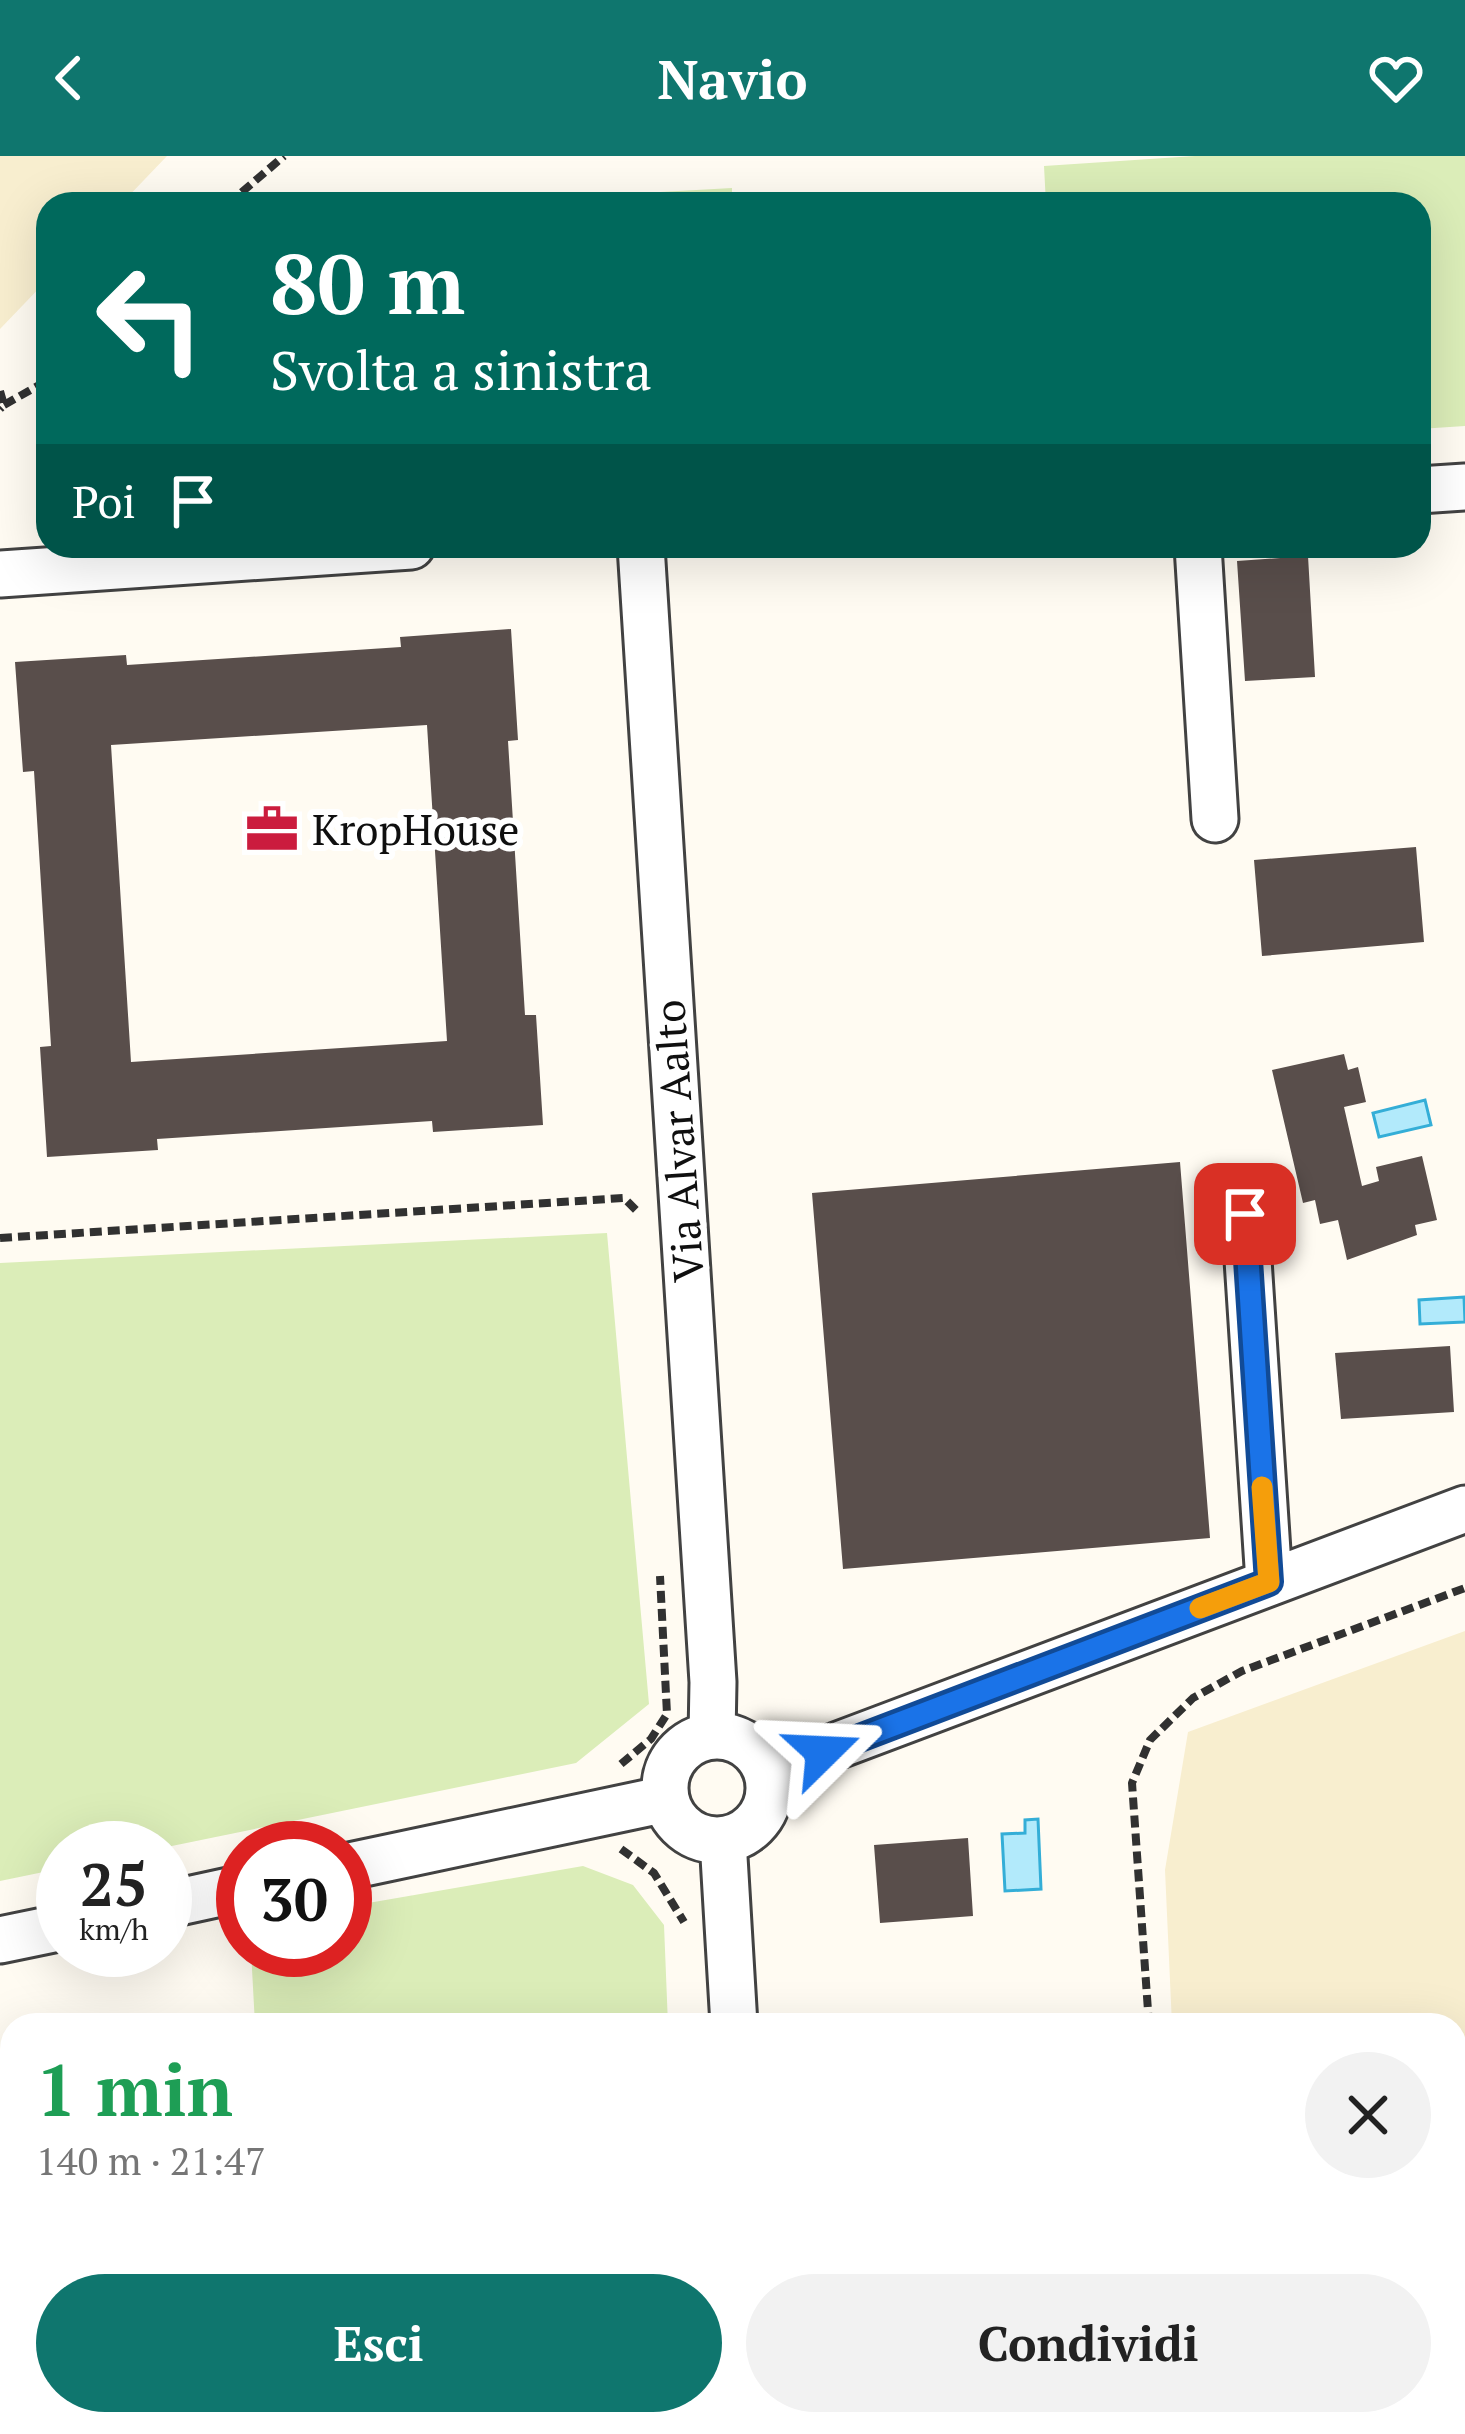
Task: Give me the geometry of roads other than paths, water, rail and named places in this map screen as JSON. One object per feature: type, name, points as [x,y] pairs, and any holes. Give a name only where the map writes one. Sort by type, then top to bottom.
[{"type":"street","points":[[1431,489],[1465,488]]},
{"type":"street","points":[[0,574],[235,558]]},
{"type":"street","name":"Via Alvar Aalto","points":[[641,558],[713,1682],[712,1736]]},
{"type":"street","points":[[1199,558],[1216,819]]},
{"type":"street","points":[[1245,1214],[1269,1582]]},
{"type":"street","points":[[767,1772],[1465,1509]]},
{"type":"street","points":[[712,1736],[746,1744],[767,1772],[767,1802],[761,1816],[738,1836],[707,1840],[680,1825],[666,1799],[665,1781],[681,1750],[712,1736]]},
{"type":"street","points":[[372,1861],[666,1799]]},
{"type":"street","points":[[723,1840],[733,2013]]},
{"type":"street","points":[[0,1940],[36,1933]]},
{"type":"water","points":[[1425,1100],[1431,1125],[1379,1137],[1373,1113]]},
{"type":"water","points":[[1464,1297],[1465,1322],[1420,1324],[1419,1300]]},
{"type":"water","points":[[1038,1819],[1041,1889],[1005,1891],[1002,1834],[1025,1833],[1025,1820]]},
{"type":"place","name":"KropHouse","points":[[272,829]]}]
